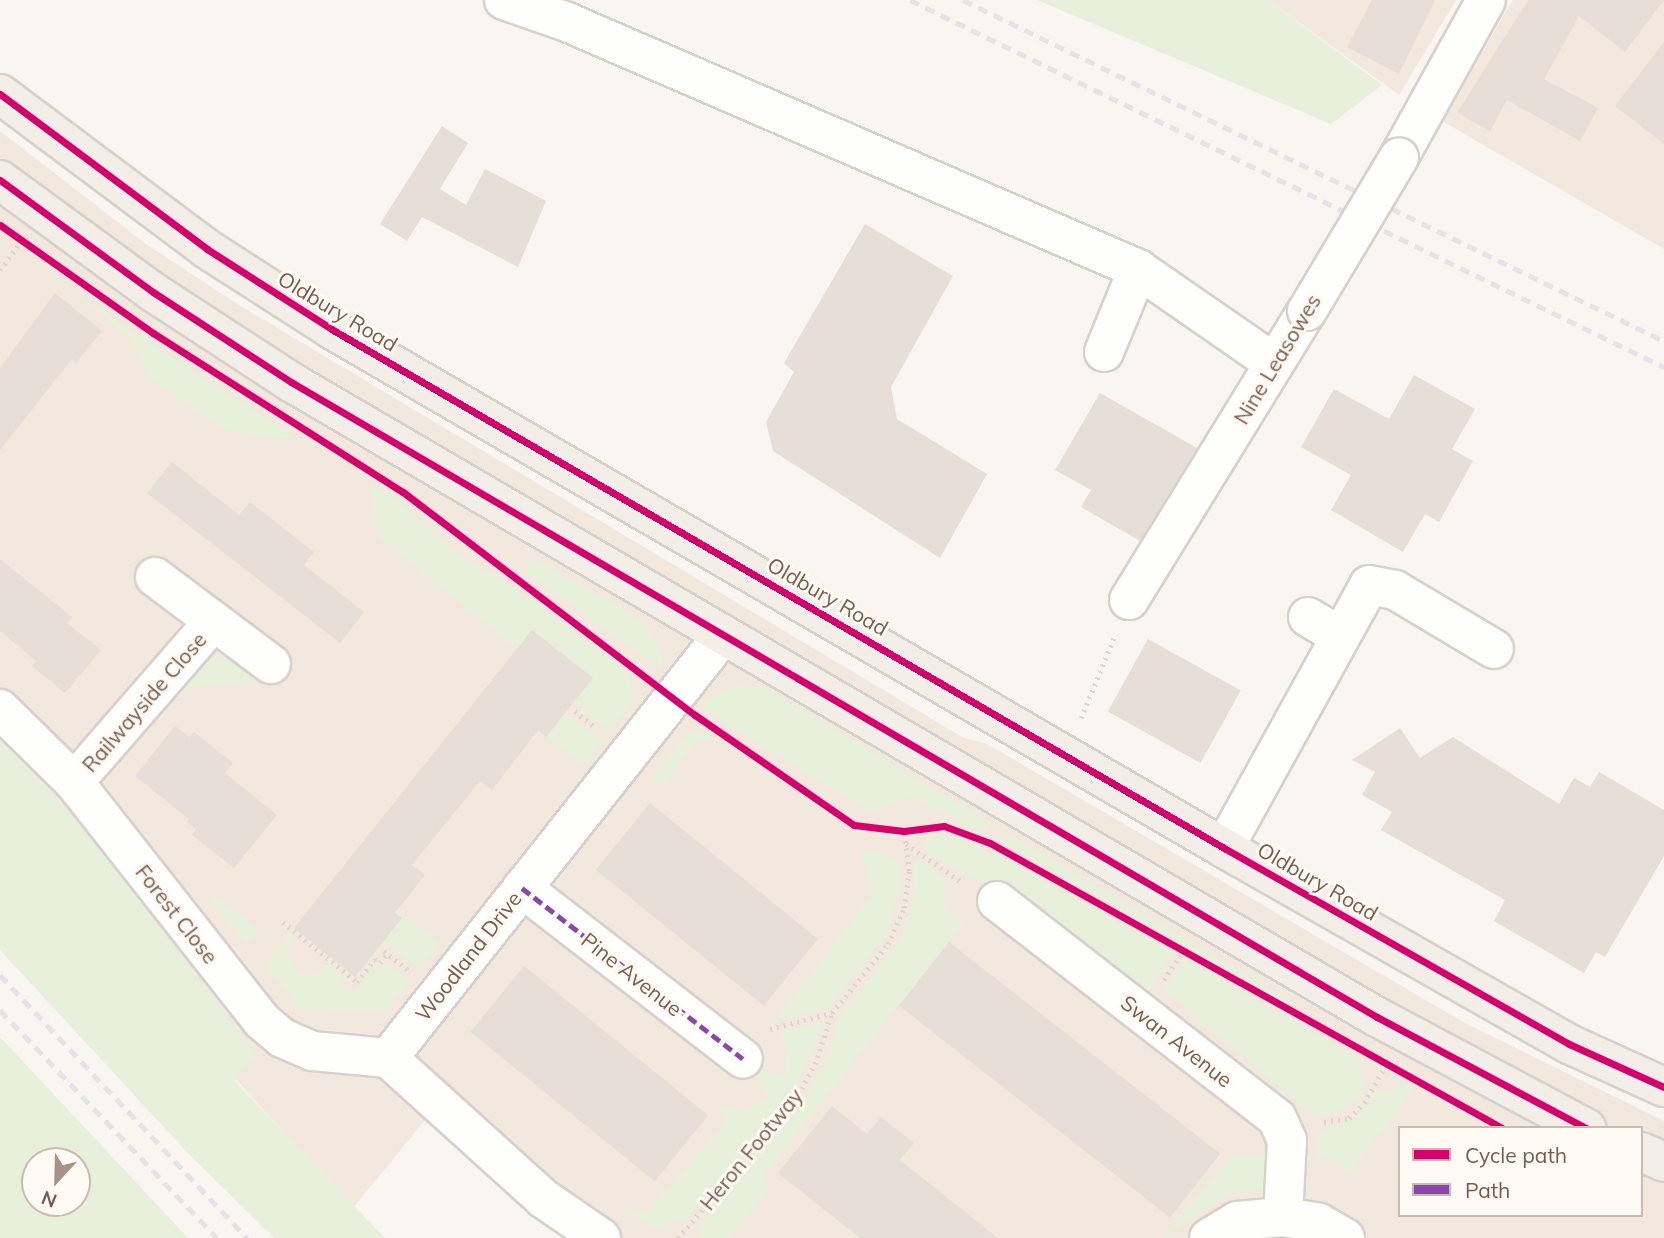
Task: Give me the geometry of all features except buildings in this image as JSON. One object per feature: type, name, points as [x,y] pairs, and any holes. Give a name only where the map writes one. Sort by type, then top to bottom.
[{"type":"main road","name":"Oldbury Road","points":[[0,94],[207,249],[333,330],[1224,848],[1569,1044],[1664,1087]]},
{"type":"main road","points":[[0,180],[153,292],[290,382],[1377,1017],[1582,1126]]},
{"type":"main road","points":[[1643,1153],[1664,1162]]},
{"type":"street","points":[[504,0],[567,22],[1138,269],[1274,363]]},
{"type":"street","name":"Nine Leasowes","points":[[1129,600],[1399,157],[1486,0]]},
{"type":"street","points":[[1104,352],[1138,269]]},
{"type":"street","name":"Railwayside Close","points":[[155,576],[271,664]]},
{"type":"street","points":[[1224,848],[1272,766],[1323,626],[1369,584],[1395,590],[1493,649]]},
{"type":"street","name":"Railwayside Close","points":[[74,782],[214,621]]},
{"type":"street","name":"Woodland Drive","points":[[388,1058],[723,635]]},
{"type":"street","name":"Forest Close","points":[[0,709],[74,782],[262,1021],[282,1038],[313,1051],[388,1058]]},
{"type":"street","name":"Pine Avenue","points":[[522,888],[738,1056]]},
{"type":"street","name":"Swan Avenue","points":[[997,901],[1277,1118],[1287,1140],[1283,1217]]},
{"type":"street","points":[[388,1058],[544,1199],[601,1238]]},
{"type":"street","points":[[1209,1238],[1237,1221],[1283,1217],[1319,1223],[1345,1238]]},
{"type":"path","points":[[11,233],[33,249]]},
{"type":"path","points":[[0,270],[22,241]]},
{"type":"path","points":[[1080,722],[1129,600]]},
{"type":"path","points":[[575,711],[603,733]]},
{"type":"path","points":[[891,830],[917,829]]},
{"type":"path","points":[[905,843],[949,875],[997,901]]},
{"type":"path","points":[[283,922],[356,982],[374,959],[380,963],[386,953],[419,979]]},
{"type":"path","points":[[1171,944],[1195,958]]},
{"type":"path","points":[[1163,982],[1183,951]]},
{"type":"path","points":[[738,1056],[778,1024],[832,1013]]},
{"type":"path","points":[[1374,1058],[1398,1072]]},
{"type":"path","points":[[1317,1123],[1349,1118],[1364,1103],[1386,1065]]},
{"type":"shaded area","points":[[1268,0],[1456,0],[1399,95]]},
{"type":"shaded area","points":[[1513,0],[1664,0],[1664,249],[1442,121]]},
{"type":"shaded area","points":[[0,131],[146,244],[234,302],[962,737],[987,744],[1465,1023],[1664,1121],[1664,1238],[601,1238],[439,1103],[353,1208],[0,821]]},
{"type":"green space","points":[[1037,0],[1268,0],[1382,85],[1331,124]]},
{"type":"green space","points":[[38,266],[301,441],[224,430],[147,376],[133,339]]},
{"type":"green space","points":[[369,483],[393,497],[457,554],[524,594],[629,674],[633,700],[610,732],[574,701],[592,677],[533,630],[517,649],[378,537]]},
{"type":"green space","points":[[532,557],[644,622],[662,654],[662,670],[525,572]]},
{"type":"green space","points":[[217,657],[242,663],[261,679],[178,690],[197,667]]},
{"type":"green space","points":[[734,686],[764,687],[989,822],[984,833],[912,797],[870,812],[703,709],[703,701]]},
{"type":"green space","points":[[565,713],[603,742],[585,767],[546,738]]},
{"type":"green space","points":[[700,730],[717,739],[698,740],[663,785],[651,779],[684,737]]},
{"type":"green space","points":[[0,737],[91,837],[256,1054],[234,1080],[385,1238],[274,1238],[186,1151],[0,950]]},
{"type":"green space","points":[[943,834],[987,850],[1173,953],[1147,992],[1025,894],[983,885],[923,851],[928,835]]},
{"type":"green space","points":[[1010,835],[1296,1004],[1285,1003],[1005,844]]},
{"type":"green space","points":[[875,851],[897,860],[901,875],[888,932],[829,1007],[773,1023],[874,892],[860,852]]},
{"type":"green space","points":[[920,857],[946,880],[944,897],[952,920],[965,922],[764,1174],[768,1190],[729,1238],[701,1238],[698,1227],[799,1108],[827,1057],[839,1018],[901,937],[913,899],[914,860]]},
{"type":"green space","points":[[344,867],[440,943],[419,969],[383,941],[401,917]]},
{"type":"green space","points":[[213,894],[259,930],[247,945],[209,899]]},
{"type":"green space","points":[[291,933],[295,937],[287,954],[299,974],[312,976],[329,964],[345,976],[339,984],[352,994],[375,964],[380,968],[385,962],[410,981],[385,1011],[301,1009],[265,966]]},
{"type":"green space","points":[[1184,960],[1359,1059],[1360,1074],[1367,1084],[1358,1098],[1335,1113],[1310,1113],[1164,990]]},
{"type":"green space","points":[[825,1021],[792,1094],[686,1219],[670,1221],[659,1230],[621,1210],[648,1212],[726,1121],[715,1107],[739,1111],[770,1098],[749,1070],[754,1065],[784,1078],[787,1055],[780,1032]]},
{"type":"green space","points":[[0,1037],[188,1238],[0,1238]]},
{"type":"green space","points":[[1405,1082],[1415,1088],[1349,1173],[1328,1158],[1316,1157],[1317,1132],[1355,1118],[1379,1089],[1388,1092]]},
{"type":"green space","points":[[1230,1157],[1273,1157],[1273,1188],[1229,1194],[1162,1238]]},
{"type":"railway","points":[[910,0],[1664,367]]},
{"type":"railway","points":[[963,0],[1664,341]]},
{"type":"railway","points":[[0,975],[247,1238]]},
{"type":"railway","points":[[0,1010],[217,1238]]},
{"type":"marked path","points":[[522,888],[743,1059]]},
{"type":"cycle path","points":[[0,94],[207,249],[333,330],[1224,848],[1569,1044],[1664,1087]]},
{"type":"cycle path","points":[[0,180],[153,292],[291,382],[1377,1017],[1582,1126]]},
{"type":"cycle path","points":[[0,225],[153,333],[403,492],[695,715],[854,825],[904,831],[944,826],[990,843],[1498,1126]]}]
